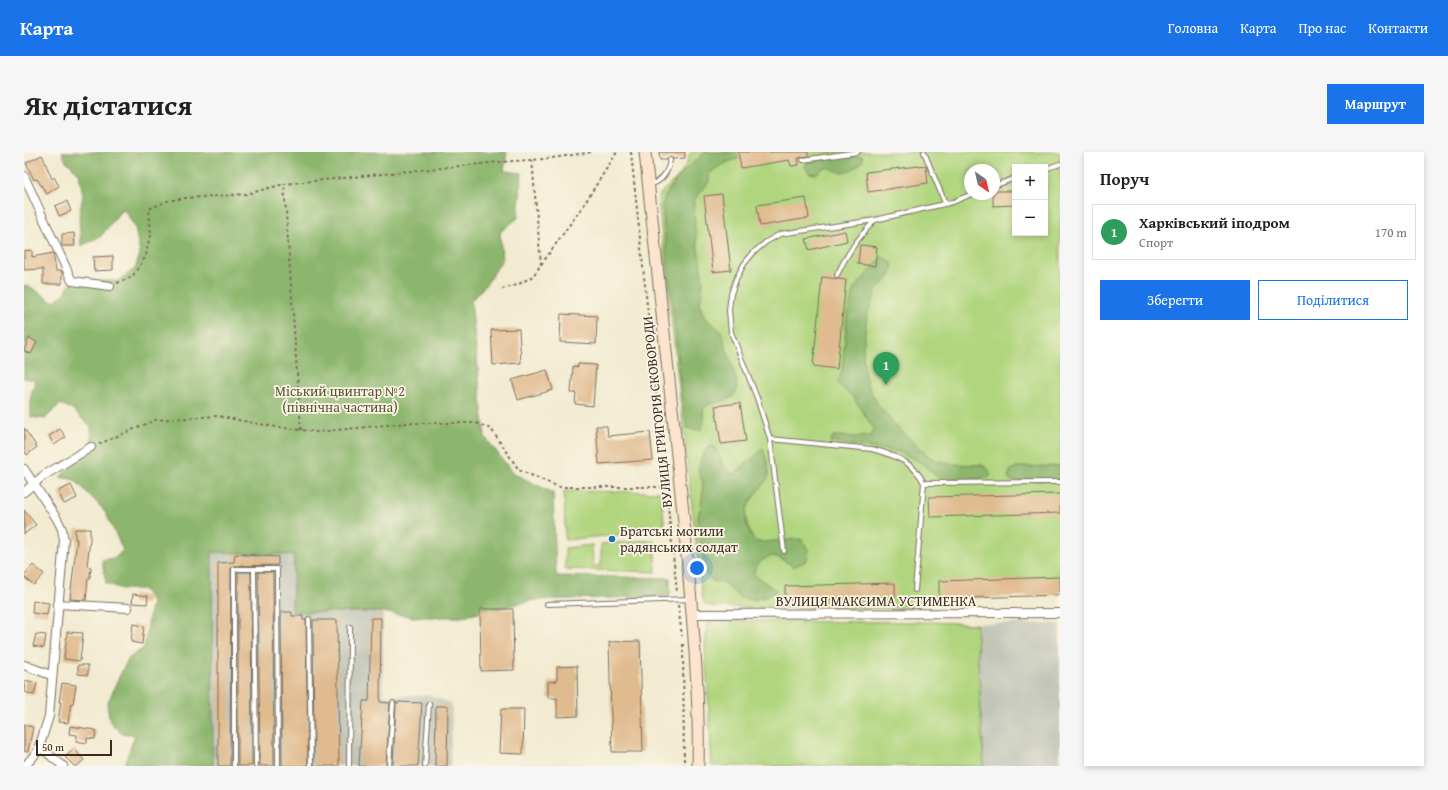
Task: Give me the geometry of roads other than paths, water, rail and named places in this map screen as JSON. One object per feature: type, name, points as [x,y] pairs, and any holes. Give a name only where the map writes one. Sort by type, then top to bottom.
[{"type":"street","name":"ВУЛИЦЯ ГРИГОРІЯ СКОВОРОДИ","points":[[645,152],[693,614],[699,736],[698,766]]},
{"type":"street","points":[[24,176],[72,281],[110,286]]},
{"type":"street","points":[[24,492],[43,476],[90,447]]},
{"type":"street","points":[[24,469],[57,519],[62,529],[64,540],[48,716],[38,751],[25,766]]},
{"type":"street","points":[[58,604],[128,608]]},
{"type":"street","name":"ВУЛИЦЯ МАКСИМА УСТИМЕНКА","points":[[693,614],[1060,612]]},
{"type":"street","points":[[24,665],[52,675]]},
{"type":"street","points":[[39,746],[63,766]]},
{"type":"lane","points":[[803,160],[858,152]]},
{"type":"lane","points":[[924,152],[945,203]]},
{"type":"lane","points":[[648,185],[656,182],[664,176],[668,169],[670,160]]},
{"type":"lane","points":[[1048,168],[1060,164]]},
{"type":"lane","points":[[1000,184],[1012,179]]},
{"type":"lane","points":[[784,551],[770,438],[757,398],[731,332],[729,310],[731,294],[736,278],[744,264],[754,252],[766,242],[780,234],[875,220],[945,203],[964,197]]},
{"type":"lane","points":[[838,275],[849,251],[875,220]]},
{"type":"lane","points":[[770,438],[872,449],[888,453],[915,468],[920,474],[924,484],[916,590]]},
{"type":"lane","points":[[924,484],[1060,482]]},
{"type":"lane","points":[[234,766],[234,569],[277,569],[278,766]]},
{"type":"lane","points":[[254,569],[256,766]]},
{"type":"lane","points":[[547,604],[691,599]]},
{"type":"lane","points":[[309,619],[311,766]]},
{"type":"lane","points":[[349,766],[350,627]]},
{"type":"lane","points":[[389,766],[393,703]]},
{"type":"lane","points":[[426,766],[428,704]]},
{"type":"place","name":"Харківський іподром","points":[[886,385]]},
{"type":"place","name":"Братські могили радянських солдат","points":[[612,539]]},
{"type":"park label","name":"Міський цвинтар №2 (північна частина)","points":[[340,400]]}]
